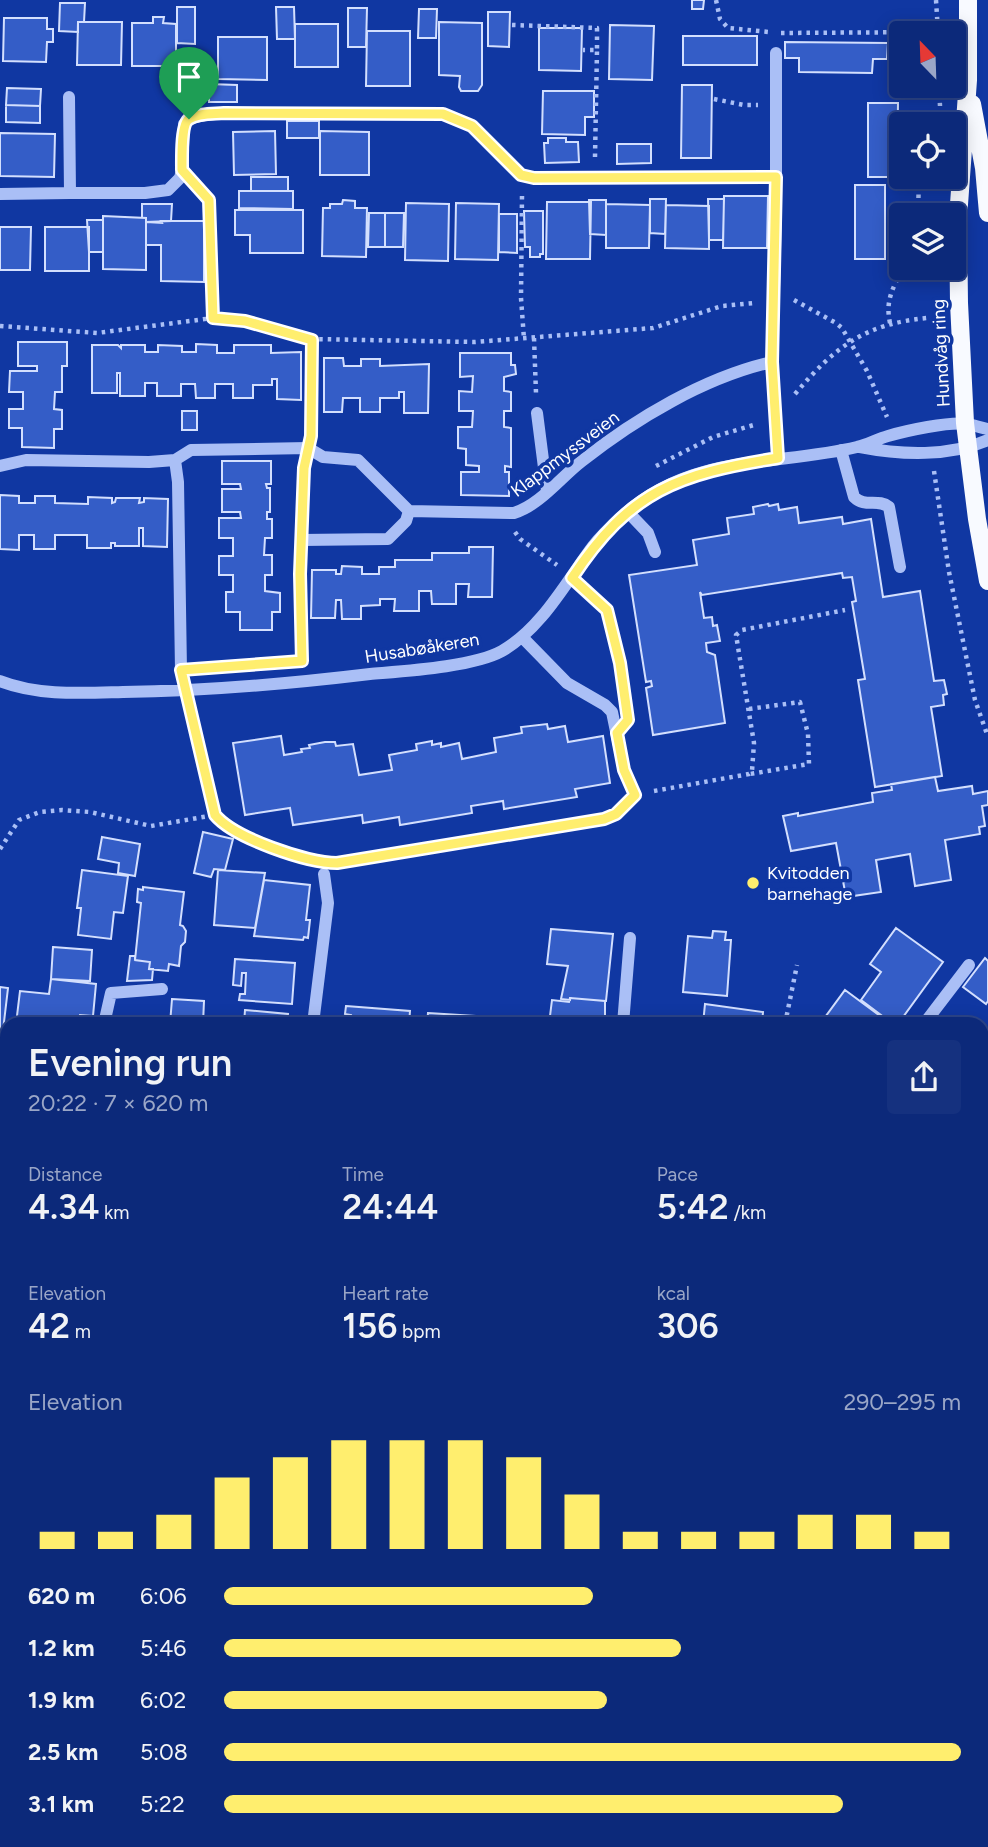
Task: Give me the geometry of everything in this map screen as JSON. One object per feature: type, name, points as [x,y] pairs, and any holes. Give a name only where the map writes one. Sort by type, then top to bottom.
[{"type":"main road","name":"Hundvåg ring","points":[[968,0],[968,80],[958,218],[965,423],[973,493],[988,581]]},
{"type":"main road","name":"Hundvåg ring","points":[[968,80],[984,168],[988,213]]},
{"type":"street","points":[[776,53],[772,362],[778,458]]},
{"type":"street","points":[[69,97],[70,193]]},
{"type":"street","points":[[0,194],[145,193],[168,190],[180,178],[182,170],[184,124],[189,119],[224,113],[443,114],[472,126],[521,175],[544,179],[776,177]]},
{"type":"street","name":"Klappmyssveien","points":[[409,511],[514,513],[529,506],[622,430],[669,403],[747,368],[772,362]]},
{"type":"street","points":[[537,413],[547,491]]},
{"type":"street","name":"Husabøåkeren","points":[[0,681],[52,691],[186,691],[272,685],[474,661],[501,651],[522,637],[572,578],[594,545],[628,512],[661,489],[698,474],[778,458],[859,447],[888,436],[928,427],[965,423],[988,429]]},
{"type":"street","name":"Husabøåkeren","points":[[859,447],[887,452],[969,449],[988,440]]},
{"type":"street","points":[[0,466],[26,460],[149,463],[175,460],[191,450],[308,448],[323,457],[358,460],[409,511],[406,521],[388,540],[301,540],[304,468],[308,448]]},
{"type":"street","points":[[841,450],[854,497],[865,504],[882,503],[888,507],[900,567]]},
{"type":"street","points":[[175,460],[179,494],[180,654],[186,691]]},
{"type":"street","points":[[628,512],[648,533],[655,552]]},
{"type":"street","points":[[522,637],[567,683],[612,712],[624,770],[635,795]]},
{"type":"street","points":[[314,1017],[328,903],[324,868]]},
{"type":"street","points":[[624,1017],[630,938]]},
{"type":"street","points":[[929,1017],[969,965]]},
{"type":"street","points":[[106,1017],[111,993],[162,989]]},
{"type":"path","points":[[716,0],[717,12],[723,24],[736,31],[889,33]]},
{"type":"path","points":[[936,0],[937,21]]},
{"type":"path","points":[[512,25],[597,27],[594,177]]},
{"type":"path","points":[[583,50],[597,50]]},
{"type":"path","points":[[714,99],[744,105],[775,104]]},
{"type":"path","points":[[182,170],[209,200],[213,318]]},
{"type":"path","points":[[521,175],[520,298],[524,339]]},
{"type":"path","points":[[890,323],[887,312],[888,296],[897,280]]},
{"type":"path","points":[[0,327],[97,333],[213,318],[245,321],[312,340],[475,342],[653,328],[722,306],[794,300],[836,323],[850,341],[880,398],[888,423]]},
{"type":"path","points":[[792,398],[817,369],[850,341],[890,323],[927,318]]},
{"type":"path","points":[[534,338],[537,413]]},
{"type":"path","points":[[308,448],[311,436],[312,340]]},
{"type":"path","points":[[650,469],[692,445],[763,423]]},
{"type":"path","points":[[933,464],[949,572],[975,700],[988,737]]},
{"type":"path","points":[[514,513],[515,534],[554,563],[607,610],[628,711],[628,720],[617,733]]},
{"type":"path","points":[[301,540],[302,661]]},
{"type":"path","points":[[547,574],[561,554]]},
{"type":"path","points":[[749,774],[753,767],[754,743],[736,635],[741,630],[845,610]]},
{"type":"path","points":[[289,662],[314,660]]},
{"type":"path","points":[[186,691],[215,815],[222,824],[324,868],[337,863],[604,819],[616,814],[635,795],[809,764],[808,734],[800,702],[749,709]]},
{"type":"path","points":[[0,849],[19,820],[40,812],[90,812],[151,826],[215,815]]},
{"type":"path","points":[[786,1017],[797,965]]},
{"type":"building","points":[[692,0],[704,0],[703,9],[692,9]]},
{"type":"building","points":[[60,3],[85,3],[84,22],[78,22],[78,32],[59,31]]},
{"type":"building","points":[[177,7],[195,7],[195,44],[177,43]]},
{"type":"building","points":[[276,7],[294,7],[295,39],[277,39]]},
{"type":"building","points":[[348,8],[367,8],[366,47],[348,47]]},
{"type":"building","points":[[419,9],[437,9],[436,38],[418,38]]},
{"type":"building","points":[[488,12],[510,12],[509,47],[488,46]]},
{"type":"building","points":[[153,17],[164,17],[163,23],[176,24],[176,66],[132,66],[132,23],[153,23]]},
{"type":"building","points":[[4,18],[47,18],[47,29],[53,29],[53,42],[47,42],[46,62],[3,61]]},
{"type":"building","points":[[78,22],[122,22],[121,65],[77,65]]},
{"type":"building","points":[[439,22],[482,23],[482,85],[478,91],[461,91],[460,76],[439,75]]},
{"type":"building","points":[[295,24],[338,24],[338,67],[295,67]]},
{"type":"building","points":[[610,25],[654,26],[652,80],[609,79]]},
{"type":"building","points":[[539,28],[582,28],[581,71],[539,70]]},
{"type":"building","points":[[367,31],[410,31],[410,86],[366,86]]},
{"type":"building","points":[[683,36],[757,36],[757,65],[683,65]]},
{"type":"building","points":[[218,37],[267,37],[267,80],[218,79]]},
{"type":"building","points":[[785,42],[888,43],[887,59],[873,59],[872,73],[799,72],[799,58],[785,58]]},
{"type":"building","points":[[209,84],[237,85],[237,102],[209,102]]},
{"type":"building","points":[[682,85],[712,85],[711,158],[681,158]]},
{"type":"building","points":[[7,88],[41,89],[40,106],[6,105]]},
{"type":"building","points":[[543,91],[594,91],[594,117],[585,117],[585,135],[542,134]]},
{"type":"building","points":[[868,103],[898,103],[898,112],[889,112],[889,177],[868,177]]},
{"type":"building","points":[[6,105],[40,106],[40,123],[6,122]]},
{"type":"building","points":[[287,121],[319,121],[319,138],[287,138]]},
{"type":"building","points":[[275,131],[276,174],[234,175],[233,132]]},
{"type":"building","points":[[320,131],[369,132],[369,175],[320,175]]},
{"type":"building","points":[[0,133],[55,134],[54,177],[0,176]]},
{"type":"building","points":[[548,138],[566,138],[566,142],[578,142],[579,162],[545,163],[544,143],[548,143]]},
{"type":"building","points":[[617,144],[651,144],[651,163],[617,164]]},
{"type":"building","points":[[251,177],[288,177],[288,191],[251,191]]},
{"type":"building","points":[[855,185],[885,185],[885,259],[855,259]]},
{"type":"building","points":[[239,191],[293,191],[293,209],[239,208]]},
{"type":"building","points":[[724,196],[768,196],[767,248],[723,248]]},
{"type":"building","points":[[650,199],[666,199],[665,234],[650,233]]},
{"type":"building","points":[[708,199],[724,199],[723,240],[709,240]]},
{"type":"building","points":[[343,200],[355,201],[355,208],[367,208],[366,257],[322,256],[323,208],[330,208],[330,204],[342,204]]},
{"type":"building","points":[[589,200],[606,200],[606,235],[590,234]]},
{"type":"building","points":[[547,202],[591,202],[590,259],[546,259]]},
{"type":"building","points":[[406,203],[449,204],[448,261],[405,260]]},
{"type":"building","points":[[456,203],[499,204],[498,260],[455,259]]},
{"type":"building","points":[[142,204],[172,204],[171,221],[146,222],[146,218],[142,218]]},
{"type":"building","points":[[606,204],[650,205],[649,248],[606,248]]},
{"type":"building","points":[[666,205],[709,206],[709,249],[665,248]]},
{"type":"building","points":[[235,210],[303,210],[303,253],[250,253],[250,235],[235,235]]},
{"type":"building","points":[[524,211],[543,211],[543,254],[540,254],[540,257],[530,257],[530,247],[525,247]]},
{"type":"building","points":[[369,213],[385,213],[385,247],[368,247]]},
{"type":"building","points":[[385,213],[404,213],[403,247],[385,247]]},
{"type":"building","points":[[499,214],[517,214],[517,253],[499,252]]},
{"type":"building","points":[[103,216],[146,218],[146,270],[103,269]]},
{"type":"building","points":[[87,220],[103,220],[103,252],[89,252]]},
{"type":"building","points":[[161,221],[204,221],[204,282],[161,281],[161,245],[146,245],[146,222],[162,223]]},
{"type":"building","points":[[0,227],[31,227],[30,270],[0,270]]},
{"type":"building","points":[[45,227],[89,227],[89,271],[45,271]]},
{"type":"building","points":[[18,342],[67,342],[67,366],[62,366],[62,392],[55,392],[54,409],[62,410],[62,429],[54,429],[54,448],[22,447],[22,428],[9,428],[9,409],[23,409],[23,392],[9,392],[10,371],[37,371],[37,366],[18,366]]},
{"type":"building","points":[[196,344],[217,345],[217,353],[234,353],[234,345],[271,345],[271,353],[301,352],[301,400],[277,399],[277,379],[272,379],[272,385],[253,385],[253,398],[233,398],[233,384],[215,384],[215,398],[196,398],[195,384],[181,384],[181,396],[157,396],[157,383],[145,383],[145,396],[120,396],[120,373],[117,373],[117,393],[92,393],[92,345],[118,345],[121,348],[121,345],[145,345],[145,352],[158,352],[158,345],[182,346],[182,352],[196,352]]},
{"type":"building","points":[[460,353],[511,353],[511,365],[515,365],[516,374],[504,377],[504,391],[511,392],[511,411],[504,411],[504,427],[511,428],[511,467],[505,466],[505,472],[509,472],[509,496],[461,495],[461,472],[479,472],[479,466],[466,465],[466,449],[458,448],[458,427],[472,427],[473,411],[459,411],[459,391],[472,392],[473,376],[460,377]]},
{"type":"building","points":[[324,358],[343,358],[344,366],[361,366],[361,359],[380,359],[380,366],[429,364],[428,413],[404,413],[404,392],[399,392],[399,398],[380,398],[380,412],[360,412],[360,398],[343,398],[342,412],[324,412]]},
{"type":"building","points":[[182,411],[197,411],[197,430],[182,430]]},
{"type":"building","points":[[222,461],[271,461],[271,484],[266,484],[267,488],[270,488],[270,512],[267,512],[267,519],[272,519],[272,538],[265,538],[264,555],[272,555],[272,575],[265,575],[265,591],[280,593],[280,612],[272,612],[272,630],[240,630],[240,612],[226,612],[226,592],[233,592],[233,575],[219,575],[219,556],[233,556],[233,538],[219,538],[219,518],[241,518],[240,512],[222,512],[222,489],[241,489],[240,484],[222,484]]},
{"type":"building","points":[[0,495],[19,496],[19,503],[35,503],[35,496],[55,496],[55,503],[88,504],[88,497],[112,498],[112,503],[116,498],[140,498],[139,503],[144,502],[144,498],[168,499],[167,547],[143,546],[143,528],[139,528],[139,546],[115,546],[115,543],[111,543],[111,548],[87,548],[87,535],[55,535],[55,549],[34,549],[34,535],[19,535],[19,550],[0,549]]},
{"type":"building","points":[[778,504],[779,510],[797,507],[799,523],[842,517],[843,524],[871,519],[883,597],[920,591],[934,681],[944,680],[947,694],[943,695],[944,705],[931,707],[942,776],[875,787],[858,680],[865,679],[852,602],[856,601],[852,577],[843,578],[842,573],[702,595],[700,592],[704,618],[712,617],[713,626],[717,625],[720,641],[706,643],[707,652],[715,655],[725,723],[653,735],[646,688],[652,686],[651,681],[646,682],[629,575],[697,565],[693,540],[729,534],[727,518],[754,514],[753,507]]},
{"type":"building","points":[[469,547],[493,547],[492,597],[468,597],[469,584],[456,584],[456,604],[432,604],[431,591],[419,591],[419,611],[394,611],[395,599],[380,599],[380,605],[361,606],[361,619],[342,619],[341,600],[336,600],[335,618],[311,618],[312,570],[336,570],[336,574],[341,574],[342,566],[362,567],[362,574],[379,574],[379,567],[395,567],[395,560],[432,560],[432,553],[469,553]]},
{"type":"building","points":[[547,724],[548,729],[565,726],[568,742],[603,736],[610,783],[575,789],[577,797],[504,809],[503,801],[471,806],[472,813],[400,825],[399,817],[363,823],[362,815],[293,825],[290,808],[245,815],[233,743],[281,736],[284,755],[302,752],[301,749],[310,748],[309,745],[325,742],[335,742],[336,746],[353,744],[359,775],[392,770],[389,755],[417,750],[416,744],[432,741],[432,745],[441,743],[441,747],[459,743],[462,759],[496,752],[494,738],[522,733],[521,727]]},
{"type":"building","points":[[935,777],[938,791],[972,786],[973,794],[988,791],[988,805],[982,806],[985,826],[979,827],[980,834],[945,840],[951,880],[915,886],[910,854],[876,860],[881,892],[846,897],[836,843],[791,851],[783,816],[798,813],[798,816],[873,802],[872,793],[892,790],[891,784]]},
{"type":"building","points":[[203,832],[233,839],[225,870],[214,869],[211,877],[194,873]]},
{"type":"building","points":[[102,837],[140,844],[135,876],[118,873],[119,863],[98,859]]},
{"type":"building","points":[[82,870],[128,876],[123,913],[114,912],[111,939],[78,935],[81,908],[77,908]]},
{"type":"building","points":[[218,870],[265,873],[255,928],[214,925]]},
{"type":"building","points":[[264,880],[310,885],[306,920],[310,920],[308,938],[304,937],[303,940],[254,936]]},
{"type":"building","points":[[143,887],[184,892],[180,925],[186,931],[185,942],[181,946],[179,966],[169,964],[168,971],[149,969],[150,962],[135,960],[141,903],[137,902],[138,889],[143,890]]},
{"type":"building","points":[[896,928],[943,962],[903,1017],[884,1017],[861,1000],[881,972],[870,964]]},
{"type":"building","points":[[551,929],[613,934],[606,1001],[561,999],[568,966],[547,964]]},
{"type":"building","points":[[713,931],[726,932],[725,940],[731,940],[727,996],[683,992],[688,936],[712,938]]},
{"type":"building","points":[[53,947],[92,950],[90,981],[51,979]]},
{"type":"building","points":[[130,956],[135,956],[135,960],[150,962],[149,969],[153,969],[152,980],[127,981]]},
{"type":"building","points":[[985,958],[988,961],[986,1004],[963,987]]},
{"type":"building","points":[[235,959],[295,963],[292,1004],[239,1000],[240,994],[245,994],[246,973],[242,973],[241,986],[233,985]]},
{"type":"building","points":[[51,979],[96,984],[93,1016],[17,1017],[20,991],[49,994]]},
{"type":"building","points":[[0,987],[8,988],[5,1017],[0,1017]]},
{"type":"building","points":[[845,990],[882,1017],[825,1017]]},
{"type":"building","points":[[570,998],[605,1001],[605,1017],[550,1017],[552,1000],[569,1002]]},
{"type":"building","points":[[172,999],[204,1001],[203,1017],[171,1017]]},
{"type":"building","points":[[705,1004],[763,1012],[763,1017],[704,1017]]},
{"type":"building","points":[[346,1006],[410,1011],[410,1017],[351,1017],[345,1014]]},
{"type":"building","points":[[245,1010],[288,1014],[288,1017],[244,1017]]},
{"type":"building","points":[[428,1013],[491,1017],[428,1017]]},
{"type":"place","name":"Kvitodden barnehage","points":[[753,883]]},
{"type":"route","points":[[224,113],[443,114],[472,126],[521,175],[534,178],[776,177],[772,362],[778,458],[714,469],[661,489],[642,500],[594,545],[572,578],[607,610],[620,663],[628,720],[617,733],[624,770],[635,795],[616,814],[570,826],[337,863],[323,863],[261,843],[222,824],[215,815],[181,670],[302,661],[300,574],[304,468],[311,436],[312,340],[245,321],[213,318],[209,200],[182,170],[184,124],[189,119],[224,113]]}]
